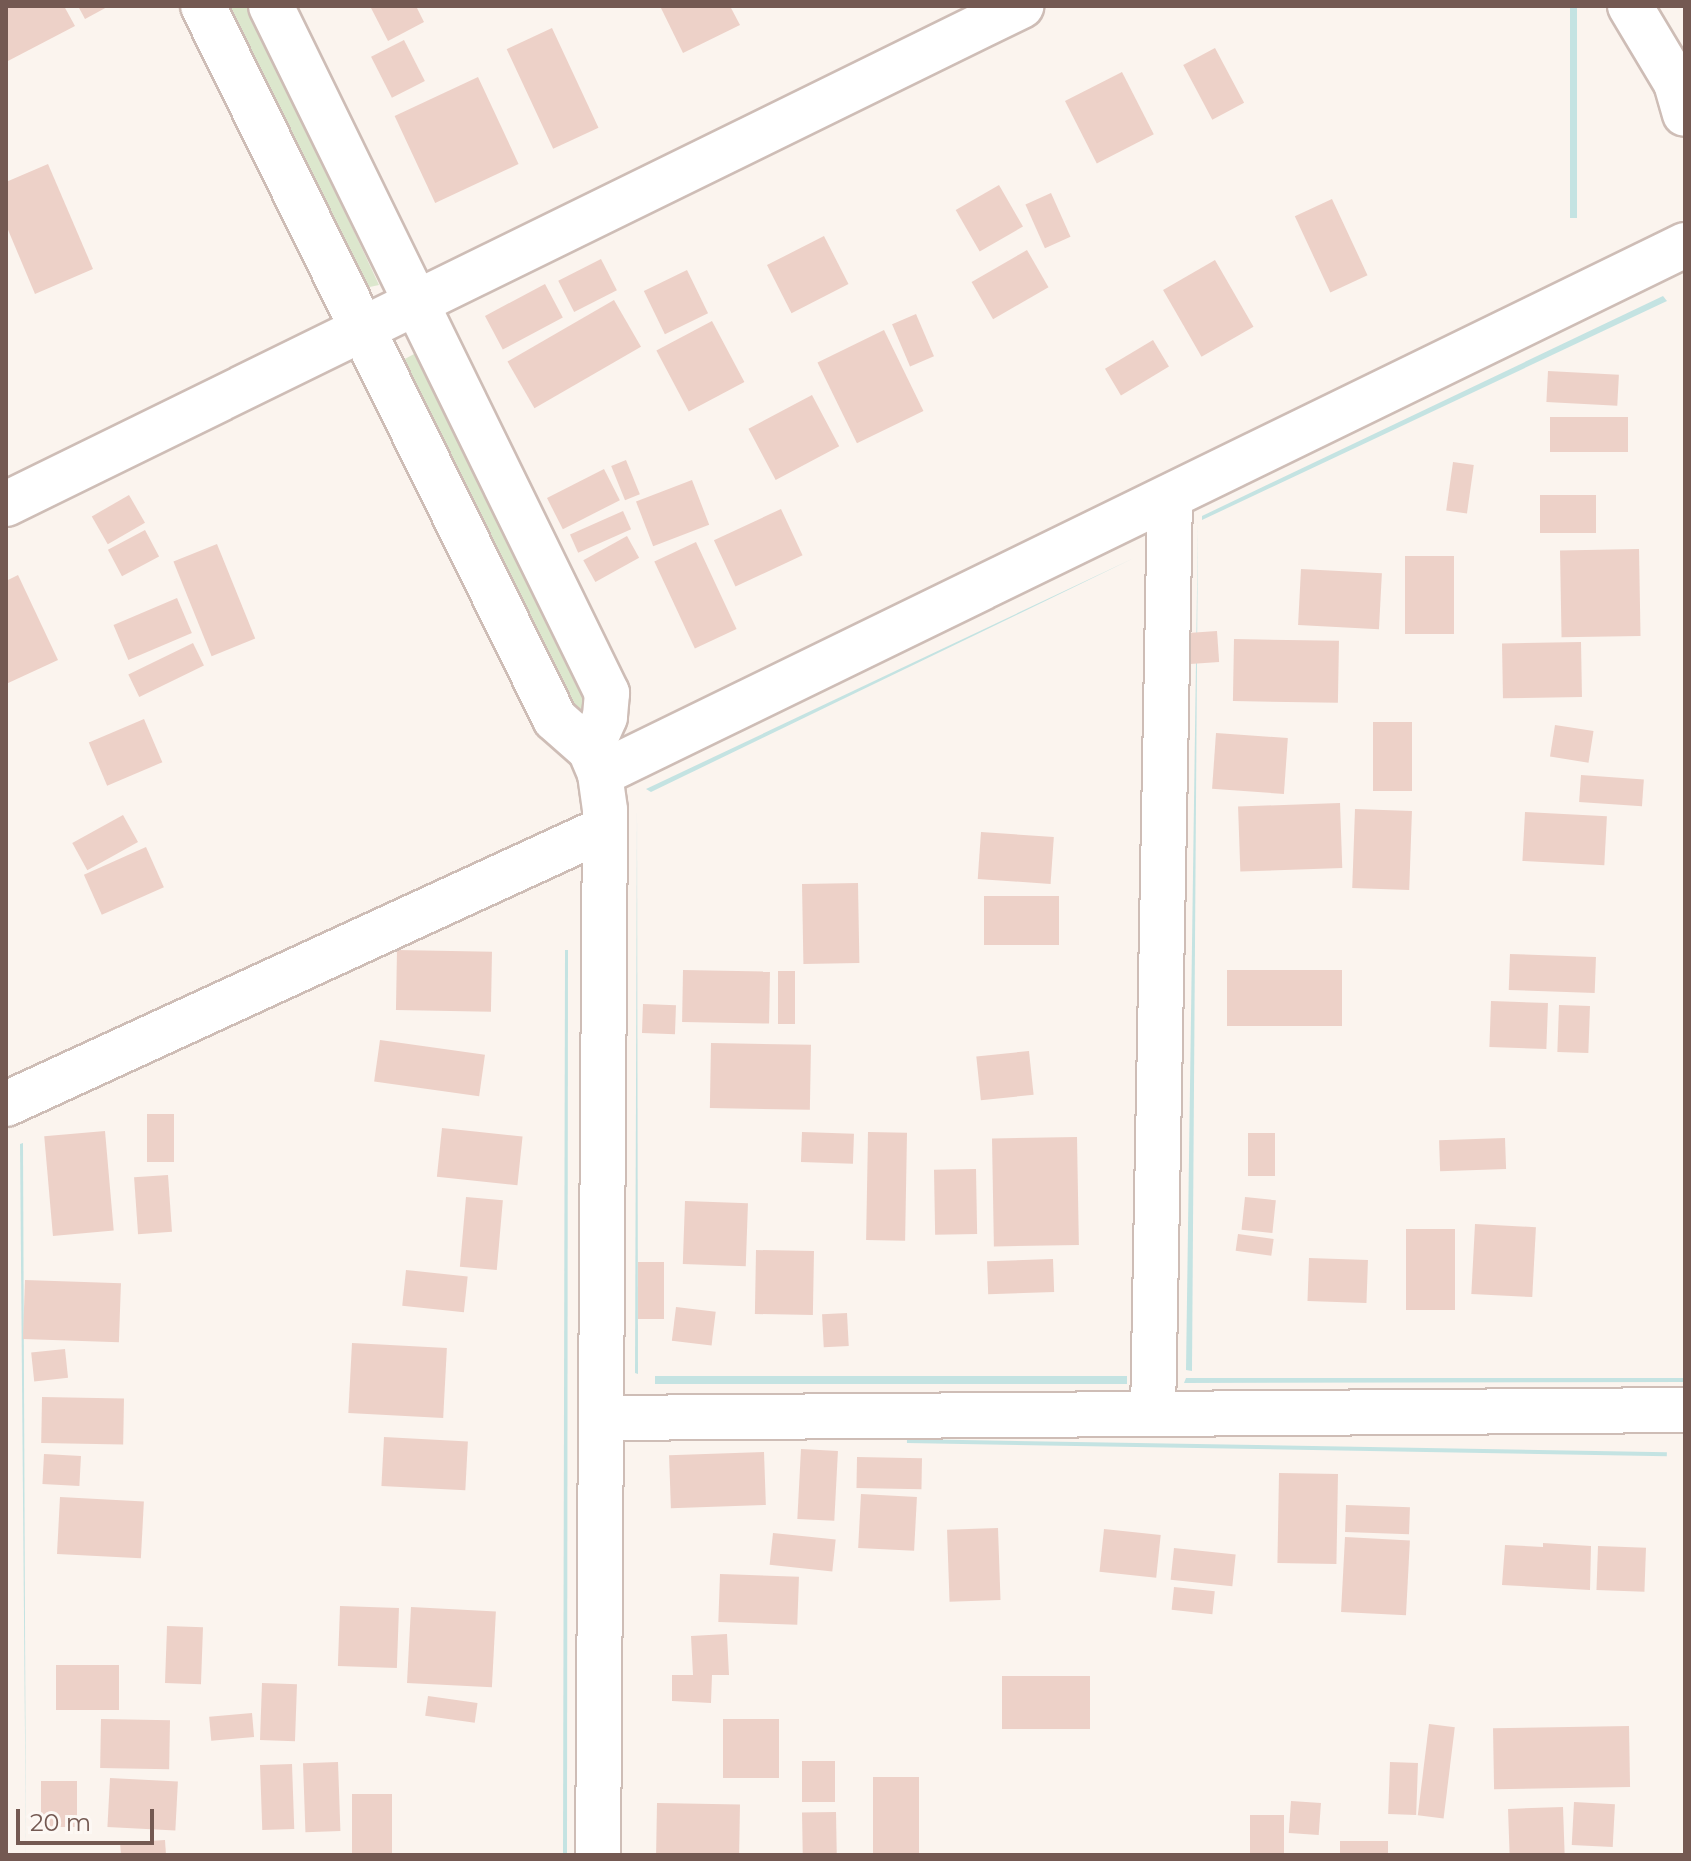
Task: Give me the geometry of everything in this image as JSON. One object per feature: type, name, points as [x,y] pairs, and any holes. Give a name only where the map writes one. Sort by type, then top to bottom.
[{"type":"street","points":[[203,6],[555,719],[595,762]]},
{"type":"street","points":[[271,6],[607,693],[595,762],[604,829],[598,1855]]},
{"type":"street","points":[[6,504],[1021,6]]},
{"type":"street","points":[[1630,6],[1676,83],[1685,114]]},
{"type":"street","points":[[595,762],[1170,499],[1685,245]]},
{"type":"street","points":[[1153,1414],[1170,499]]},
{"type":"street","points":[[6,1104],[604,829]]},
{"type":"street","points":[[601,1418],[1685,1410]]},
{"type":"green space","points":[[224,6],[249,6],[379,285],[365,288]]},
{"type":"green space","points":[[416,353],[592,704],[590,714],[572,717],[401,361]]},
{"type":"water","points":[[1570,6],[1577,6],[1577,218],[1570,218]]},
{"type":"water","points":[[1663,296],[1667,301],[1202,520],[1202,516]]},
{"type":"water","points":[[1198,519],[1192,1371],[1186,1370]]},
{"type":"water","points":[[1134,558],[651,792],[646,789]]},
{"type":"water","points":[[637,805],[638,1374],[635,1373]]},
{"type":"water","points":[[565,950],[568,950],[567,1855],[563,1855]]},
{"type":"water","points":[[23,1143],[26,1855],[20,1144]]},
{"type":"water","points":[[655,1376],[1127,1376],[1127,1384],[655,1384]]},
{"type":"water","points":[[1186,1378],[1684,1378],[1685,1382],[1184,1383]]},
{"type":"water","points":[[907,1439],[1667,1452],[1667,1456],[907,1443]]},
{"type":"building","points":[[6,6],[64,6],[75,26],[6,62]]},
{"type":"building","points":[[78,6],[109,6],[85,19]]},
{"type":"building","points":[[370,6],[416,6],[424,22],[388,41]]},
{"type":"building","points":[[660,6],[730,6],[740,25],[683,53]]},
{"type":"building","points":[[552,28],[598,128],[553,149],[507,49]]},
{"type":"building","points":[[404,40],[425,81],[392,98],[371,57]]},
{"type":"building","points":[[1215,48],[1244,103],[1212,120],[1183,65]]},
{"type":"building","points":[[1122,72],[1154,134],[1097,163],[1065,101]]},
{"type":"building","points":[[478,77],[519,164],[435,203],[395,116]]},
{"type":"building","points":[[48,164],[93,269],[35,294],[6,225],[6,182]]},
{"type":"building","points":[[999,185],[1023,227],[980,252],[956,210]]},
{"type":"building","points":[[1051,193],[1071,237],[1045,248],[1025,204]]},
{"type":"building","points":[[1332,199],[1367,275],[1330,292],[1295,216]]},
{"type":"building","points":[[824,236],[849,284],[791,313],[767,265]]},
{"type":"building","points":[[1027,250],[1048,287],[993,319],[972,282]]},
{"type":"building","points":[[601,259],[617,290],[574,312],[558,281]]},
{"type":"building","points":[[1215,260],[1254,327],[1202,357],[1163,290]]},
{"type":"building","points":[[687,270],[708,313],[665,334],[644,291]]},
{"type":"building","points":[[545,284],[563,318],[503,349],[485,316]]},
{"type":"building","points":[[614,300],[641,347],[534,408],[507,362]]},
{"type":"building","points":[[916,314],[934,356],[910,367],[892,324]]},
{"type":"building","points":[[712,321],[744,382],[689,412],[656,351]]},
{"type":"building","points":[[884,330],[923,411],[857,443],[817,362]]},
{"type":"building","points":[[1153,340],[1169,367],[1121,395],[1105,369]]},
{"type":"building","points":[[1548,371],[1619,375],[1617,406],[1546,402]]},
{"type":"building","points":[[812,395],[839,446],[776,480],[748,429]]},
{"type":"building","points":[[1550,417],[1628,417],[1628,452],[1550,452]]},
{"type":"building","points":[[626,460],[640,494],[625,500],[611,466]]},
{"type":"building","points":[[1453,462],[1474,465],[1467,513],[1446,511]]},
{"type":"building","points":[[604,469],[620,500],[563,529],[547,498]]},
{"type":"building","points":[[692,480],[709,525],[653,546],[636,502]]},
{"type":"building","points":[[129,495],[145,523],[108,544],[92,516]]},
{"type":"building","points":[[1540,495],[1596,495],[1596,533],[1540,533]]},
{"type":"building","points":[[781,509],[803,555],[735,586],[714,540]]},
{"type":"building","points":[[623,511],[631,529],[578,553],[570,535]]},
{"type":"building","points":[[145,530],[159,556],[122,576],[108,550]]},
{"type":"building","points":[[627,536],[639,558],[595,582],[583,560]]},
{"type":"building","points":[[696,542],[737,629],[695,648],[654,561]]},
{"type":"building","points":[[217,544],[255,639],[212,656],[173,562]]},
{"type":"building","points":[[1639,549],[1641,636],[1562,637],[1560,550]]},
{"type":"building","points":[[1405,556],[1454,556],[1454,634],[1405,634]]},
{"type":"building","points":[[1301,569],[1382,573],[1379,629],[1298,625]]},
{"type":"building","points":[[18,575],[58,660],[6,684],[6,581]]},
{"type":"building","points":[[177,598],[192,633],[128,660],[113,625]]},
{"type":"building","points":[[1217,631],[1219,662],[1190,664],[1188,633]]},
{"type":"building","points":[[1234,639],[1339,641],[1338,703],[1233,701]]},
{"type":"building","points":[[1581,642],[1582,697],[1503,698],[1502,643]]},
{"type":"building","points":[[193,643],[204,665],[139,697],[128,675]]},
{"type":"building","points":[[144,719],[162,762],[107,786],[89,742]]},
{"type":"building","points":[[1373,722],[1412,722],[1412,791],[1373,791]]},
{"type":"building","points":[[1555,725],[1594,731],[1589,763],[1550,757]]},
{"type":"building","points":[[1216,733],[1288,738],[1284,794],[1212,789]]},
{"type":"building","points":[[1581,775],[1644,779],[1642,806],[1579,802]]},
{"type":"building","points":[[1340,803],[1342,868],[1240,872],[1238,807]]},
{"type":"building","points":[[1355,809],[1412,811],[1409,890],[1352,888]]},
{"type":"building","points":[[1525,812],[1607,816],[1604,865],[1522,861]]},
{"type":"building","points":[[123,815],[138,842],[87,870],[72,843]]},
{"type":"building","points":[[981,832],[1054,837],[1051,884],[978,879]]},
{"type":"building","points":[[146,847],[164,887],[102,915],[84,875]]},
{"type":"building","points":[[858,883],[859,963],[803,964],[802,884]]},
{"type":"building","points":[[984,896],[1059,896],[1059,945],[984,945]]},
{"type":"building","points":[[397,950],[492,952],[491,1012],[396,1010]]},
{"type":"building","points":[[1510,954],[1596,957],[1595,993],[1509,990]]},
{"type":"building","points":[[683,970],[770,972],[769,1024],[682,1022]]},
{"type":"building","points":[[1227,970],[1342,970],[1342,1026],[1227,1026]]},
{"type":"building","points":[[778,971],[795,971],[795,1024],[778,1024]]},
{"type":"building","points":[[1491,1001],[1548,1003],[1546,1049],[1489,1047]]},
{"type":"building","points":[[643,1004],[676,1005],[675,1034],[642,1033]]},
{"type":"building","points":[[1559,1005],[1590,1006],[1588,1053],[1557,1052]]},
{"type":"building","points":[[380,1040],[485,1055],[479,1096],[374,1082]]},
{"type":"building","points":[[711,1043],[811,1045],[810,1110],[710,1108]]},
{"type":"building","points":[[1029,1051],[1034,1095],[981,1100],[976,1057]]},
{"type":"building","points":[[147,1114],[174,1114],[174,1162],[147,1162]]},
{"type":"building","points":[[442,1128],[523,1136],[517,1185],[437,1177]]},
{"type":"building","points":[[105,1131],[114,1231],[53,1236],[44,1136]]},
{"type":"building","points":[[802,1132],[854,1134],[853,1164],[801,1162]]},
{"type":"building","points":[[868,1132],[907,1133],[905,1241],[866,1240]]},
{"type":"building","points":[[1248,1133],[1275,1133],[1275,1176],[1248,1176]]},
{"type":"building","points":[[1077,1137],[1079,1245],[994,1246],[992,1138]]},
{"type":"building","points":[[1505,1138],[1506,1169],[1440,1171],[1439,1140]]},
{"type":"building","points":[[976,1169],[977,1234],[935,1235],[934,1170]]},
{"type":"building","points":[[168,1175],[172,1232],[138,1234],[134,1177]]},
{"type":"building","points":[[466,1197],[503,1200],[497,1270],[460,1267]]},
{"type":"building","points":[[1245,1197],[1276,1200],[1272,1233],[1242,1230]]},
{"type":"building","points":[[685,1201],[748,1203],[746,1266],[683,1264]]},
{"type":"building","points":[[1475,1224],[1536,1227],[1532,1297],[1471,1294]]},
{"type":"building","points":[[1406,1229],[1455,1229],[1455,1310],[1406,1310]]},
{"type":"building","points":[[1238,1234],[1274,1239],[1271,1256],[1236,1251]]},
{"type":"building","points":[[756,1250],[814,1251],[813,1315],[755,1314]]},
{"type":"building","points":[[1309,1258],[1368,1260],[1366,1303],[1307,1301]]},
{"type":"building","points":[[1053,1259],[1054,1292],[988,1294],[987,1261]]},
{"type":"building","points":[[638,1262],[664,1262],[664,1319],[638,1319]]},
{"type":"building","points":[[406,1270],[468,1276],[464,1312],[402,1306]]},
{"type":"building","points":[[25,1280],[121,1283],[119,1342],[23,1339]]},
{"type":"building","points":[[676,1307],[716,1312],[712,1346],[672,1341]]},
{"type":"building","points":[[847,1313],[849,1346],[824,1347],[822,1314]]},
{"type":"building","points":[[352,1343],[447,1348],[443,1418],[348,1413]]},
{"type":"building","points":[[65,1349],[68,1378],[34,1381],[31,1353]]},
{"type":"building","points":[[42,1397],[124,1398],[123,1444],[41,1443]]},
{"type":"building","points":[[384,1437],[468,1441],[465,1490],[381,1486]]},
{"type":"building","points":[[801,1449],[838,1451],[834,1521],[797,1519]]},
{"type":"building","points":[[764,1452],[766,1505],[671,1508],[669,1455]]},
{"type":"building","points":[[44,1454],[81,1456],[79,1486],[42,1484]]},
{"type":"building","points":[[857,1457],[922,1458],[921,1489],[856,1488]]},
{"type":"building","points":[[1279,1473],[1338,1474],[1336,1564],[1277,1563]]},
{"type":"building","points":[[861,1494],[917,1497],[914,1551],[858,1548]]},
{"type":"building","points":[[60,1497],[144,1501],[141,1558],[57,1554]]},
{"type":"building","points":[[1346,1505],[1410,1507],[1409,1534],[1345,1532]]},
{"type":"building","points":[[998,1528],[1001,1600],[950,1602],[947,1530]]},
{"type":"building","points":[[1104,1529],[1161,1535],[1156,1578],[1100,1572]]},
{"type":"building","points":[[773,1533],[836,1540],[832,1571],[770,1565]]},
{"type":"building","points":[[1345,1537],[1410,1540],[1406,1615],[1341,1612]]},
{"type":"building","points":[[1543,1543],[1591,1546],[1590,1590],[1502,1585],[1505,1545],[1543,1547]]},
{"type":"building","points":[[1598,1546],[1646,1548],[1644,1592],[1596,1590]]},
{"type":"building","points":[[1174,1548],[1236,1554],[1232,1586],[1171,1580]]},
{"type":"building","points":[[720,1574],[799,1577],[797,1625],[718,1622]]},
{"type":"building","points":[[1174,1587],[1215,1591],[1212,1614],[1172,1610]]},
{"type":"building","points":[[340,1606],[399,1608],[397,1668],[338,1666]]},
{"type":"building","points":[[411,1607],[496,1611],[492,1687],[407,1683]]},
{"type":"building","points":[[167,1626],[203,1627],[201,1684],[165,1683]]},
{"type":"building","points":[[727,1634],[729,1675],[712,1675],[711,1703],[672,1701],[672,1675],[693,1675],[691,1636]]},
{"type":"building","points":[[56,1665],[119,1665],[119,1710],[56,1710]]},
{"type":"building","points":[[1002,1676],[1090,1676],[1090,1729],[1002,1729]]},
{"type":"building","points":[[262,1683],[297,1684],[295,1741],[260,1740]]},
{"type":"building","points":[[428,1696],[478,1703],[475,1723],[425,1716]]},
{"type":"building","points":[[252,1713],[254,1737],[211,1741],[209,1717]]},
{"type":"building","points":[[101,1719],[170,1720],[169,1769],[100,1768]]},
{"type":"building","points":[[723,1719],[779,1719],[779,1778],[723,1778]]},
{"type":"building","points":[[1429,1724],[1455,1727],[1444,1818],[1418,1815]]},
{"type":"building","points":[[1629,1726],[1630,1787],[1494,1789],[1493,1728]]},
{"type":"building","points":[[802,1761],[835,1761],[835,1802],[802,1802]]},
{"type":"building","points":[[338,1762],[340,1831],[305,1832],[303,1763]]},
{"type":"building","points":[[1390,1762],[1418,1763],[1416,1815],[1388,1814]]},
{"type":"building","points":[[292,1764],[294,1829],[262,1830],[260,1765]]},
{"type":"building","points":[[873,1777],[919,1777],[919,1855],[873,1855]]},
{"type":"building","points":[[110,1778],[178,1782],[175,1830],[107,1827]]},
{"type":"building","points":[[41,1781],[77,1781],[77,1827],[41,1827]]},
{"type":"building","points":[[352,1794],[392,1794],[392,1855],[352,1855]]},
{"type":"building","points":[[1291,1801],[1321,1803],[1319,1835],[1289,1833]]},
{"type":"building","points":[[1574,1802],[1615,1804],[1613,1847],[1572,1845]]},
{"type":"building","points":[[657,1803],[740,1804],[739,1855],[656,1855]]},
{"type":"building","points":[[1563,1807],[1565,1854],[1510,1855],[1508,1809]]},
{"type":"building","points":[[836,1812],[837,1855],[803,1855],[802,1813]]},
{"type":"building","points":[[1250,1815],[1284,1815],[1284,1855],[1250,1855]]},
{"type":"building","points":[[165,1840],[166,1855],[121,1855],[120,1843]]},
{"type":"building","points":[[1340,1841],[1388,1841],[1388,1855],[1340,1855]]}]
